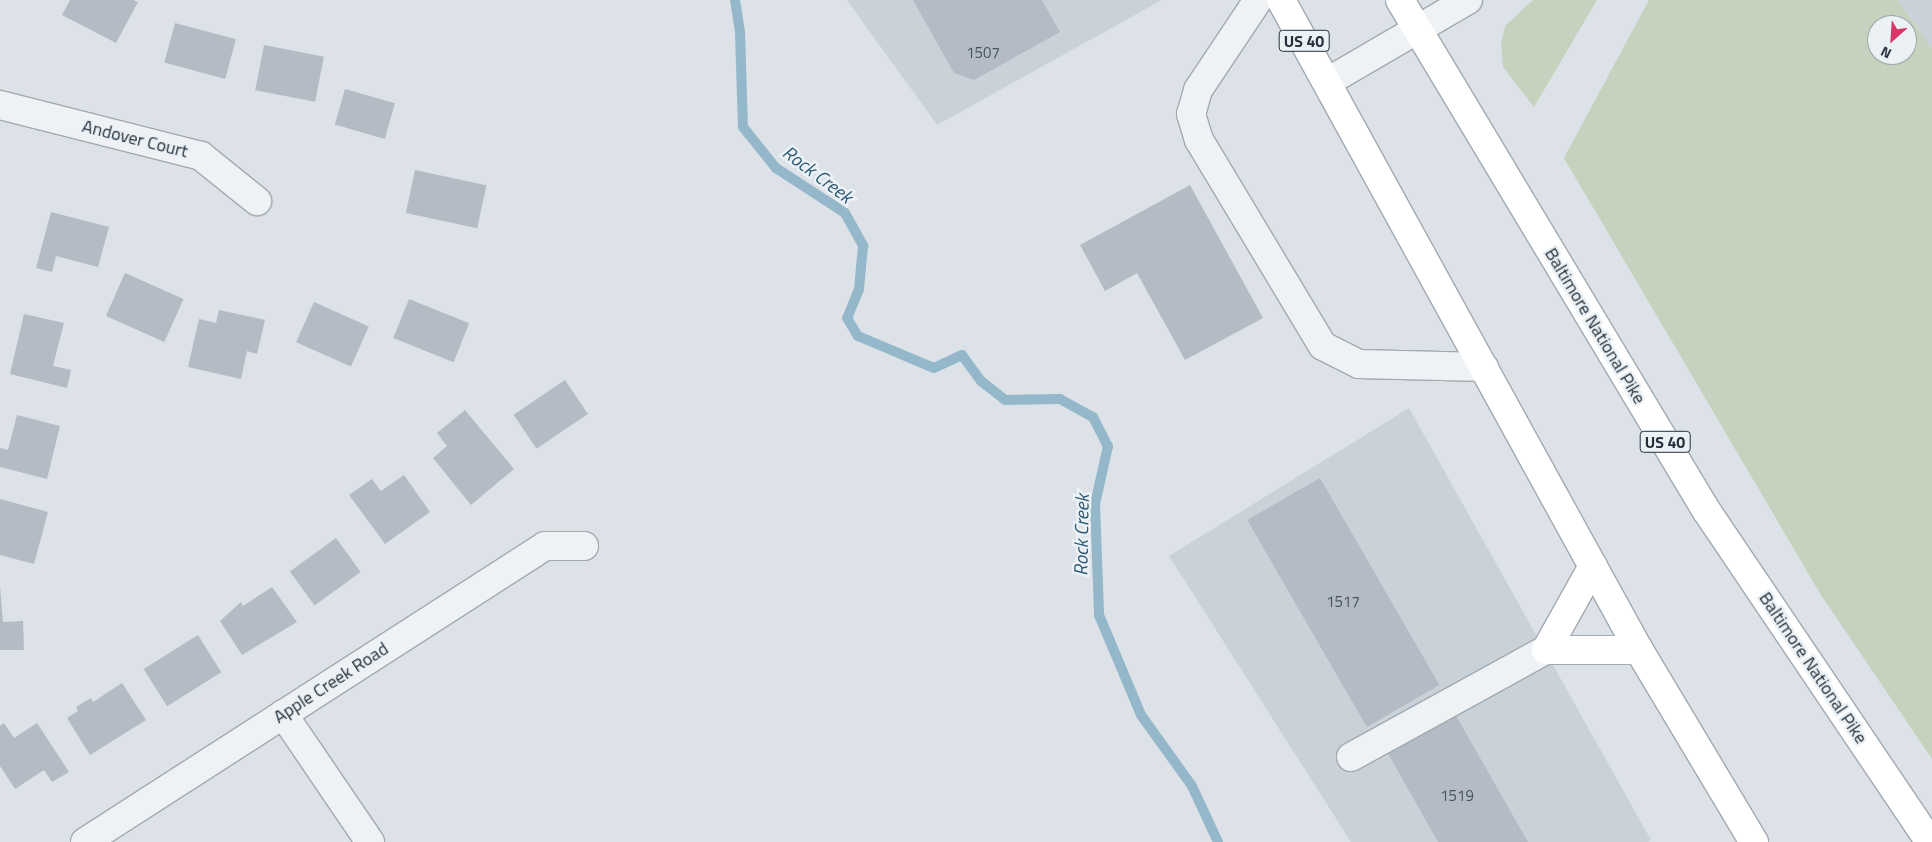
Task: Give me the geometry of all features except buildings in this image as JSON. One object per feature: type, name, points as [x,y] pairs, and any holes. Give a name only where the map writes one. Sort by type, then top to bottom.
[{"type":"main road","name":"US 40","points":[[1281,0],[1328,82],[1639,650],[1754,842]]},
{"type":"main road","name":"US 40","points":[[1400,0],[1417,31]]},
{"type":"main road","name":"Baltimore National Pike","points":[[1417,31],[1706,510],[1930,842]]},
{"type":"main road","points":[[1593,566],[1546,650],[1639,650]]},
{"type":"street","points":[[1258,0],[1198,90],[1191,114],[1199,140],[1323,346],[1359,364],[1484,367]]},
{"type":"street","points":[[1328,82],[1468,0]]},
{"type":"street","name":"Andover Court","points":[[0,105],[201,156],[257,201]]},
{"type":"street","name":"Apple Creek Road","points":[[85,842],[545,546],[584,546]]},
{"type":"street","points":[[1351,757],[1546,650]]},
{"type":"street","points":[[283,714],[370,842]]},
{"type":"shaded area","points":[[847,0],[1162,0],[937,125]]},
{"type":"shaded area","points":[[1898,0],[1932,0],[1932,49],[1917,27],[1917,15],[1908,15]]},
{"type":"shaded area","points":[[1409,408],[1651,840],[1648,842],[1351,842],[1169,556]]},
{"type":"green space","points":[[1533,0],[1597,0],[1534,107],[1503,67],[1501,44],[1505,26]]},
{"type":"green space","points":[[1649,0],[1898,0],[1908,15],[1867,15],[1867,65],[1917,65],[1917,27],[1932,49],[1932,759],[1821,595],[1564,158]]},
{"type":"waterway","name":"Rock Creek","points":[[735,0],[740,33],[743,127],[776,168],[845,213],[863,246],[859,289],[847,318],[858,336],[934,368],[962,355],[981,381],[1005,400],[1060,399],[1093,417],[1108,446],[1095,504],[1099,615],[1141,715],[1192,786],[1218,842]]}]
